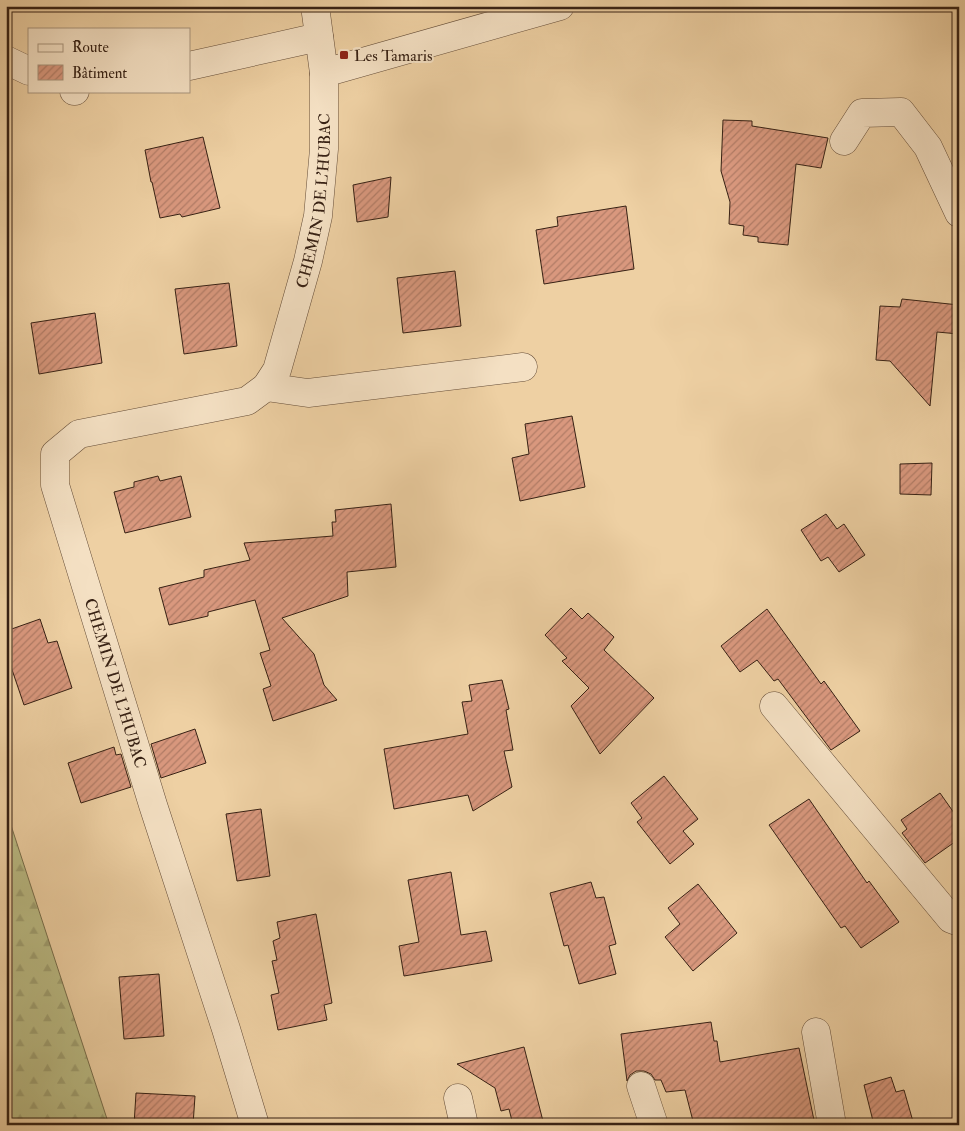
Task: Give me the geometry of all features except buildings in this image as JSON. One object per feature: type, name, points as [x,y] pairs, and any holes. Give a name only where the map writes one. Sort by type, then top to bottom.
[{"type":"street","name":"CHEMIN DE L'HUBAC","points":[[255,1125],[226,1029],[153,805],[55,486],[55,454],[79,434],[247,401],[266,388],[277,370],[308,262],[318,216],[324,149],[324,73],[315,6]]},
{"type":"street","points":[[324,73],[560,6]]},
{"type":"street","points":[[190,66],[318,37]]},
{"type":"street","points":[[6,60],[28,70]]},
{"type":"street","points":[[844,142],[862,113],[901,112],[928,147],[959,213]]},
{"type":"street","points":[[266,388],[308,393],[523,367]]},
{"type":"street","points":[[774,706],[951,919],[959,922]]},
{"type":"street","points":[[816,1032],[832,1125]]},
{"type":"street","points":[[641,1086],[654,1125]]},
{"type":"street","points":[[458,1098],[464,1125]]},
{"type":"green space","points":[[6,810],[109,1125],[6,1125]]},
{"type":"place","name":"Les Tamaris","points":[[344,55]]}]
